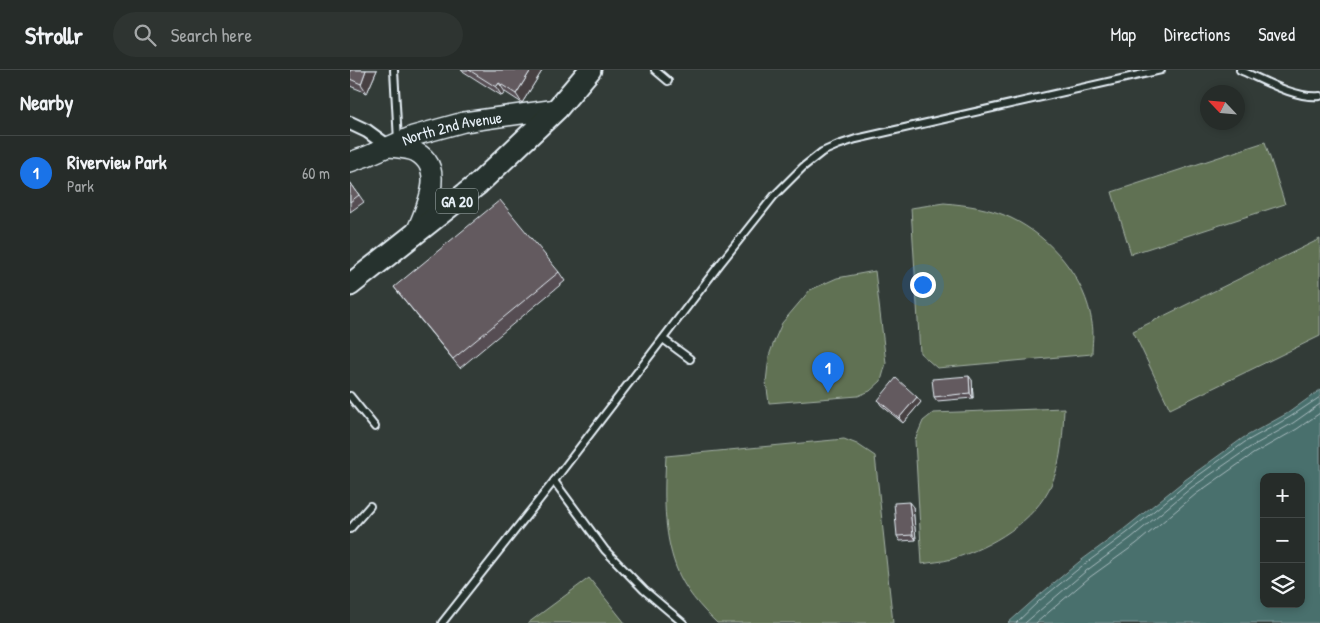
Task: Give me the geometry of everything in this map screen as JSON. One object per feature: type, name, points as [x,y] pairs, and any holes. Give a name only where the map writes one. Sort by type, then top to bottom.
[{"type":"main road","name":"GA 20","points":[[350,285],[478,184],[557,108],[590,70]]},
{"type":"street","name":"North 2nd Avenue","points":[[350,162],[413,136],[464,122],[557,108]]},
{"type":"street","points":[[350,123],[415,152],[422,156],[429,165],[433,183],[415,235]]},
{"type":"lane","points":[[394,70],[394,144]]},
{"type":"lane","points":[[655,70],[668,81]]},
{"type":"lane","points":[[442,623],[554,482],[720,264],[774,196],[802,167],[822,152],[838,145],[885,132],[1162,70]]},
{"type":"lane","points":[[1240,70],[1293,93],[1312,97],[1320,96]]},
{"type":"lane","points":[[663,338],[690,359]]},
{"type":"lane","points":[[350,396],[375,427]]},
{"type":"lane","points":[[554,482],[605,550],[644,590],[683,623]]},
{"type":"lane","points":[[350,529],[370,506]]},
{"type":"green space","points":[[1265,142],[1285,204],[1131,254],[1112,192]]},
{"type":"green space","points":[[944,203],[978,208],[1011,218],[1040,236],[1053,248],[1074,275],[1088,307],[1093,327],[1092,354],[937,368],[920,353],[911,208]]},
{"type":"green space","points":[[1320,239],[1320,336],[1170,409],[1133,331]]},
{"type":"green space","points":[[875,271],[886,363],[881,381],[870,391],[858,396],[769,403],[766,382],[769,356],[782,323],[810,290],[837,278]]},
{"type":"green space","points":[[1064,408],[1058,465],[1052,483],[1035,510],[1010,531],[982,548],[952,559],[922,564],[915,440],[923,421],[933,413]]},
{"type":"green space","points":[[844,439],[857,444],[875,456],[893,623],[717,623],[688,590],[679,575],[672,554],[665,512],[666,456]]},
{"type":"green space","points":[[589,578],[625,623],[528,623]]},
{"type":"water","points":[[1320,390],[1320,623],[1008,623],[1079,562],[1243,438],[1288,413]]},
{"type":"building","points":[[350,70],[366,70],[361,84],[350,79]]},
{"type":"building","points":[[469,70],[531,70],[516,94],[499,83],[496,87]]},
{"type":"building","points":[[350,182],[359,195],[350,202]]},
{"type":"building","points":[[500,200],[559,272],[453,359],[394,287]]},
{"type":"building","points":[[969,376],[970,393],[934,397],[932,379]]},
{"type":"building","points":[[896,378],[917,397],[899,418],[878,400]]},
{"type":"building","points":[[909,502],[913,535],[897,536],[894,503]]},
{"type":"place","name":"Riverview Park","points":[[828,393]]}]
